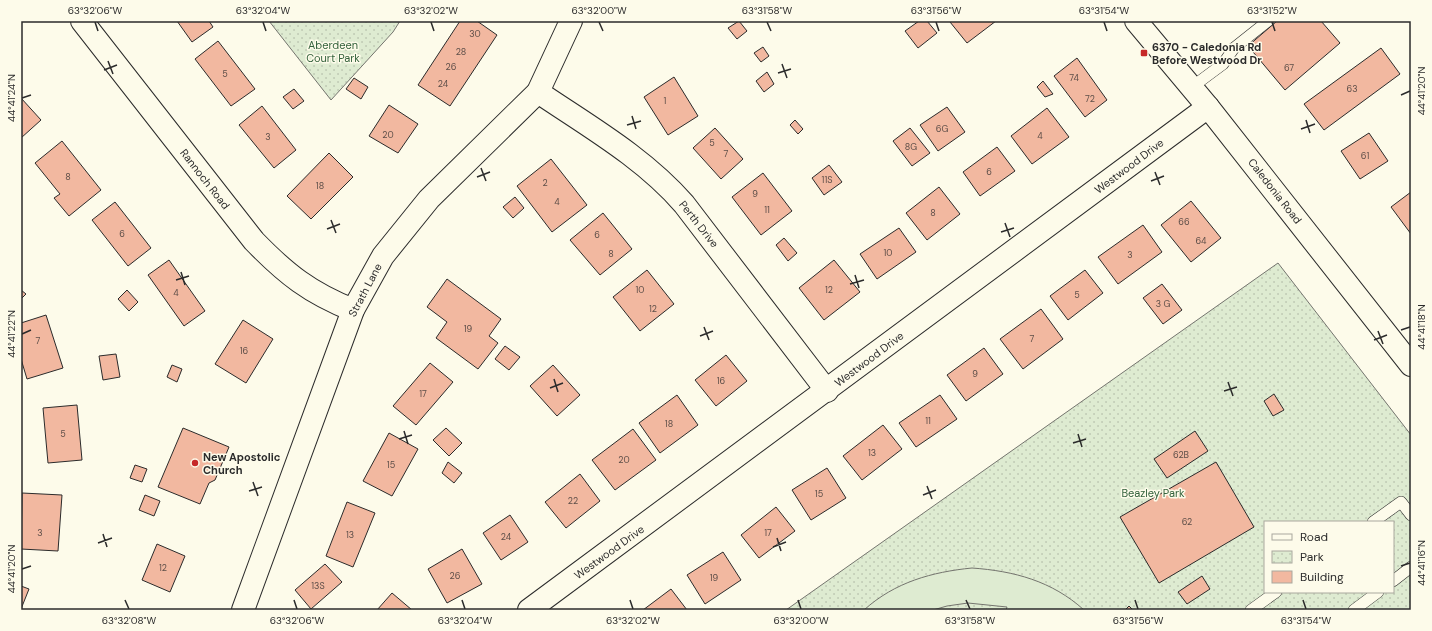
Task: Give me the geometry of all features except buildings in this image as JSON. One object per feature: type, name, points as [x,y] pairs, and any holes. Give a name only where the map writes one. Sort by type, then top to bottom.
[{"type":"street","name":"Rannoch Road","points":[[82,21],[254,241],[273,261],[294,278],[325,298],[353,310]]},
{"type":"street","name":"Strath Lane","points":[[243,610],[353,310],[383,256],[429,199],[538,92],[571,21]]},
{"type":"street","name":"Caledonia Road","points":[[1136,21],[1208,107],[1411,365]]},
{"type":"street","name":"Perth Drive","points":[[538,92],[641,163],[669,187],[684,204],[827,391]]},
{"type":"street","name":"Westwood Drive","points":[[529,610],[827,391],[1208,107]]},
{"type":"lane","points":[[1192,87],[1223,64],[1234,48],[1268,21]]},
{"type":"lane","points":[[1374,521],[1401,502],[1411,515]]},
{"type":"lane","points":[[1394,580],[1411,567]]},
{"type":"lane","points":[[1251,610],[1275,593]]},
{"type":"lane","points":[[1354,610],[1377,593]]},
{"type":"green space","name":"Aberdeen Court Park","points":[[269,21],[400,21],[393,32],[331,100]]},
{"type":"green space","name":"Beazley Park","points":[[1278,263],[1411,435],[1411,610],[786,610]]},
{"type":"green space","points":[[972,568],[988,569],[1032,579],[1059,592],[1084,610],[1006,610],[1007,607],[968,603],[933,610],[864,610],[876,600],[901,585],[943,572]]},
{"type":"place","name":"6370 - Caledonia Rd Before Westwood Dr","points":[[1144,53]]},
{"type":"place","name":"New Apostolic Church","points":[[195,463]]}]
